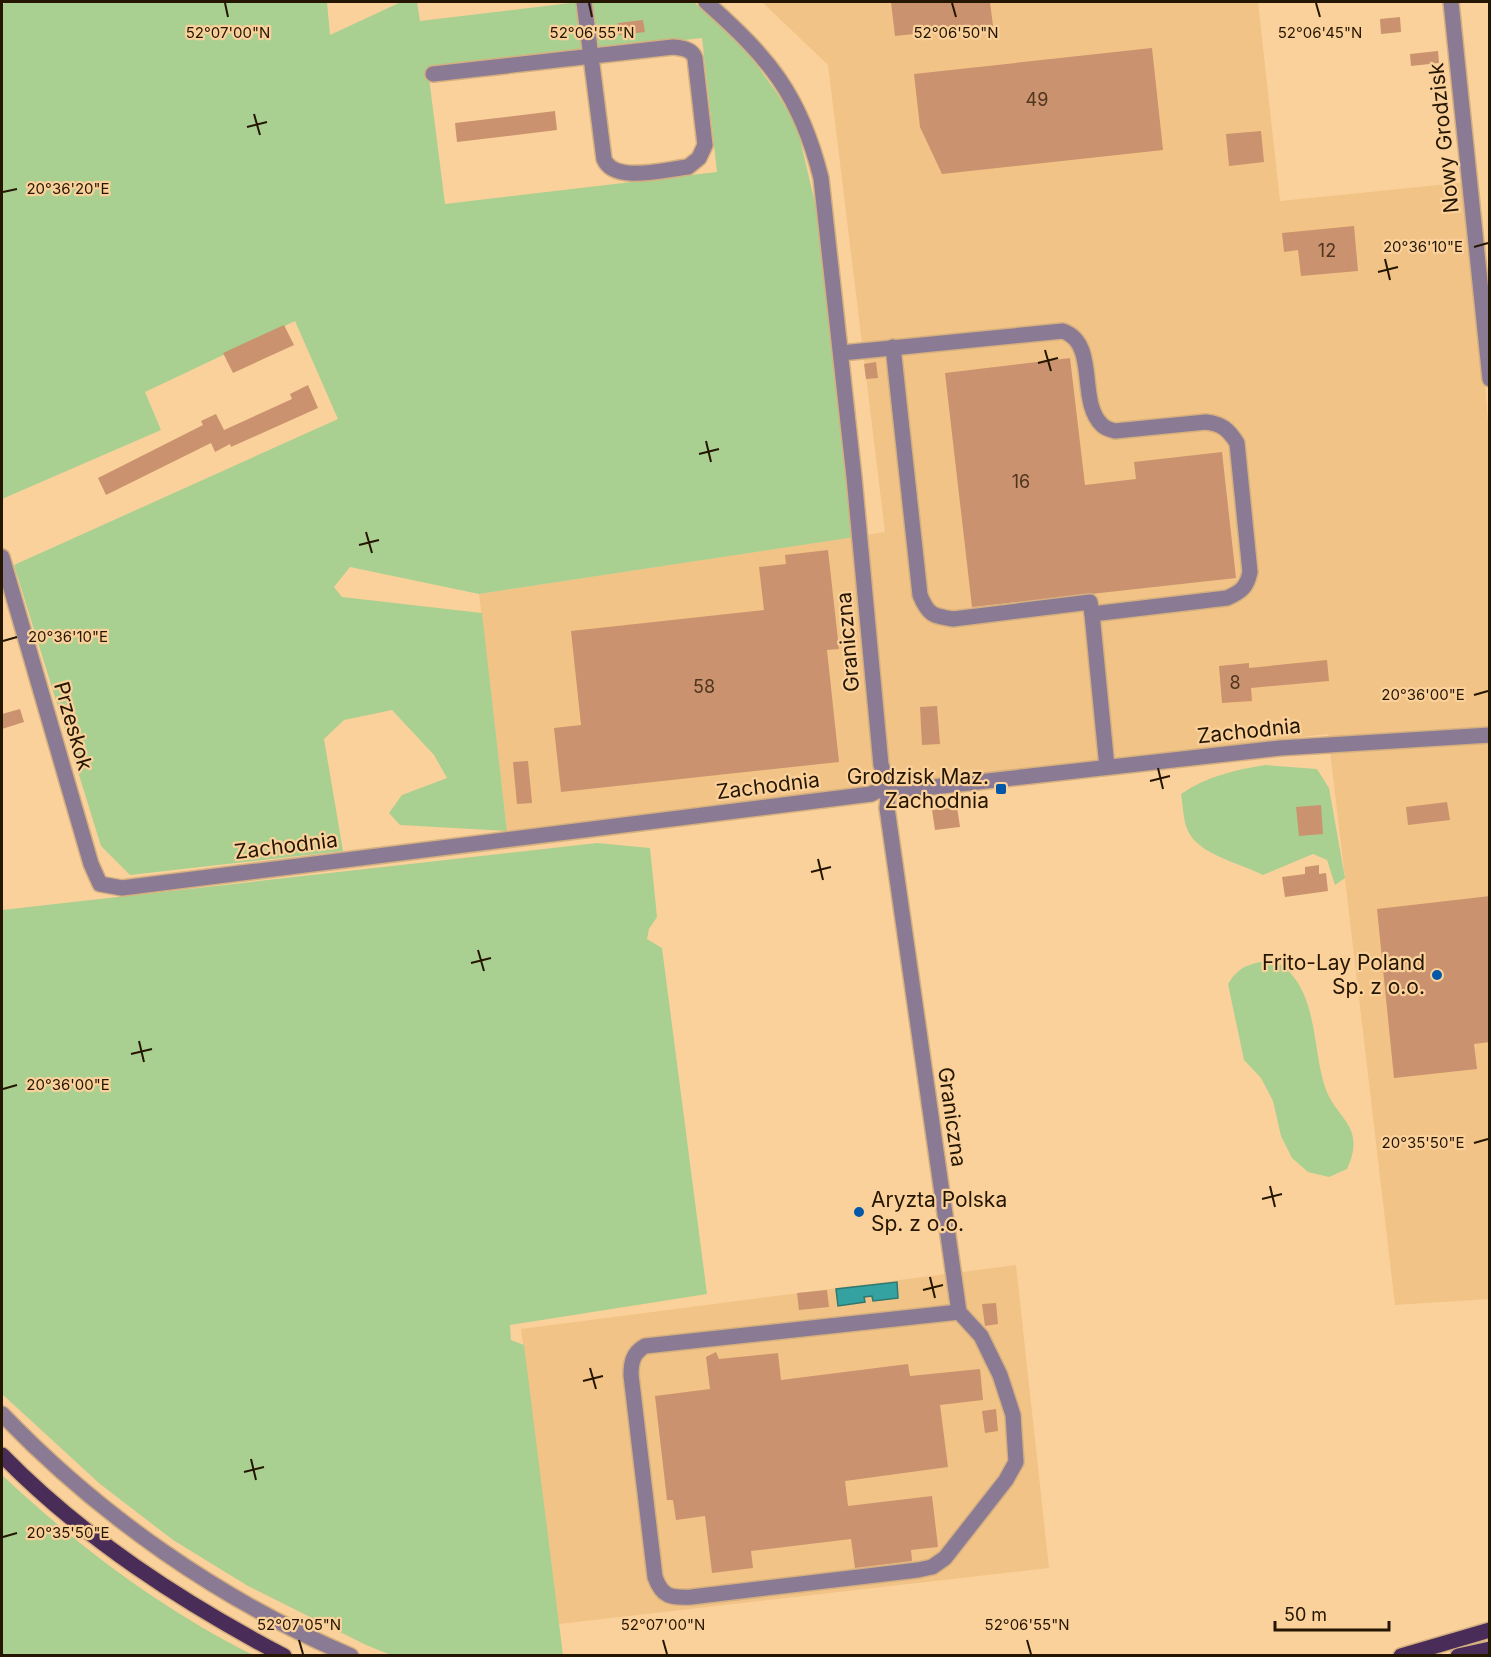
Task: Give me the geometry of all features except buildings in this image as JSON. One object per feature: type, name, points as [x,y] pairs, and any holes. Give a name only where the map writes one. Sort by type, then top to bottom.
[{"type":"main road","points":[[2,1455],[48,1499],[126,1559],[207,1613],[284,1656]]},
{"type":"main road","points":[[1401,1656],[1490,1630]]},
{"type":"main road","points":[[1458,1656],[1490,1649]]},
{"type":"street","points":[[433,74],[591,56],[673,46],[694,54],[705,145],[694,163],[688,167],[624,174],[611,170],[607,166],[591,56],[584,2]]},
{"type":"street","name":"Graniczna","points":[[706,2],[742,33],[775,70],[788,89],[808,131],[825,202],[881,765],[889,785],[887,808],[959,1312]]},
{"type":"street","name":"Nowy Grodzisk","points":[[1451,2],[1490,379]]},
{"type":"street","points":[[841,353],[1062,331],[1072,334],[1081,346],[1094,409],[1102,425],[1115,431],[1206,422],[1220,424],[1229,430],[1237,443],[1250,572],[1247,583],[1239,593],[1227,598],[1092,614]]},
{"type":"street","points":[[893,347],[921,595],[926,609],[936,616],[953,620],[1090,602],[1107,767]]},
{"type":"street","name":"Przeskok","points":[[2,557],[91,864],[100,884],[122,888]]},
{"type":"street","name":"Zachodnia","points":[[122,888],[871,794],[889,785],[906,790],[1280,748],[1490,735]]},
{"type":"street","points":[[959,1312],[981,1336],[1000,1375],[1013,1415],[1016,1462],[1006,1480],[939,1564],[918,1570],[691,1597],[669,1598],[663,1593],[655,1577],[631,1375],[631,1363],[637,1351],[645,1346],[959,1312]]},
{"type":"street","points":[[2,1414],[68,1479],[172,1557],[246,1605],[351,1656]]},
{"type":"shaded area","points":[[762,2],[1258,2],[1280,201],[1468,182],[1490,446],[1489,1299],[1395,1305],[1328,734],[507,831],[479,594],[885,532],[828,65]]},
{"type":"shaded area","name":"Aryzta Polska Sp. z o.o.","points":[[1016,1265],[1049,1568],[559,1624],[521,1329]]},
{"type":"green space","points":[[5,2],[327,2],[330,35],[401,2],[417,2],[420,21],[579,2],[586,51],[428,70],[445,204],[717,172],[702,38],[595,50],[589,2],[694,2],[746,50],[797,126],[815,203],[855,537],[479,594],[350,567],[334,587],[342,597],[482,613],[507,831],[400,825],[389,813],[402,795],[447,778],[434,755],[392,710],[344,720],[324,739],[343,851],[130,875],[101,846],[14,565],[338,419],[295,321],[145,392],[161,430],[2,499],[2,6]]},
{"type":"green space","points":[[1265,765],[1317,769],[1329,788],[1345,878],[1335,885],[1327,860],[1313,854],[1263,875],[1210,852],[1193,839],[1188,831],[1181,794],[1222,775]]},
{"type":"green space","points":[[597,843],[650,848],[657,917],[649,929],[647,939],[662,948],[707,1294],[510,1325],[511,1340],[524,1345],[563,1655],[391,1655],[366,1645],[248,1586],[173,1540],[100,1484],[2,1394],[2,910]]},
{"type":"green space","points":[[1273,960],[1288,971],[1299,984],[1306,999],[1325,1087],[1352,1132],[1354,1142],[1347,1169],[1329,1177],[1308,1172],[1292,1158],[1281,1136],[1273,1101],[1261,1078],[1244,1060],[1228,984],[1247,966]]},
{"type":"green space","points":[[2,1475],[60,1527],[121,1574],[185,1617],[253,1655],[2,1655]]},
{"type":"water","points":[[897,1282],[898,1298],[873,1301],[872,1296],[864,1297],[865,1302],[838,1306],[836,1289]]},
{"type":"place","name":"Grodzisk Maz. Zachodnia","points":[[1001,789]]},
{"type":"place","name":"Frito-Lay Poland Sp. z o.o.","points":[[1437,975]]},
{"type":"place","name":"Aryzta Polska Sp. z o.o.","points":[[859,1212]]}]
